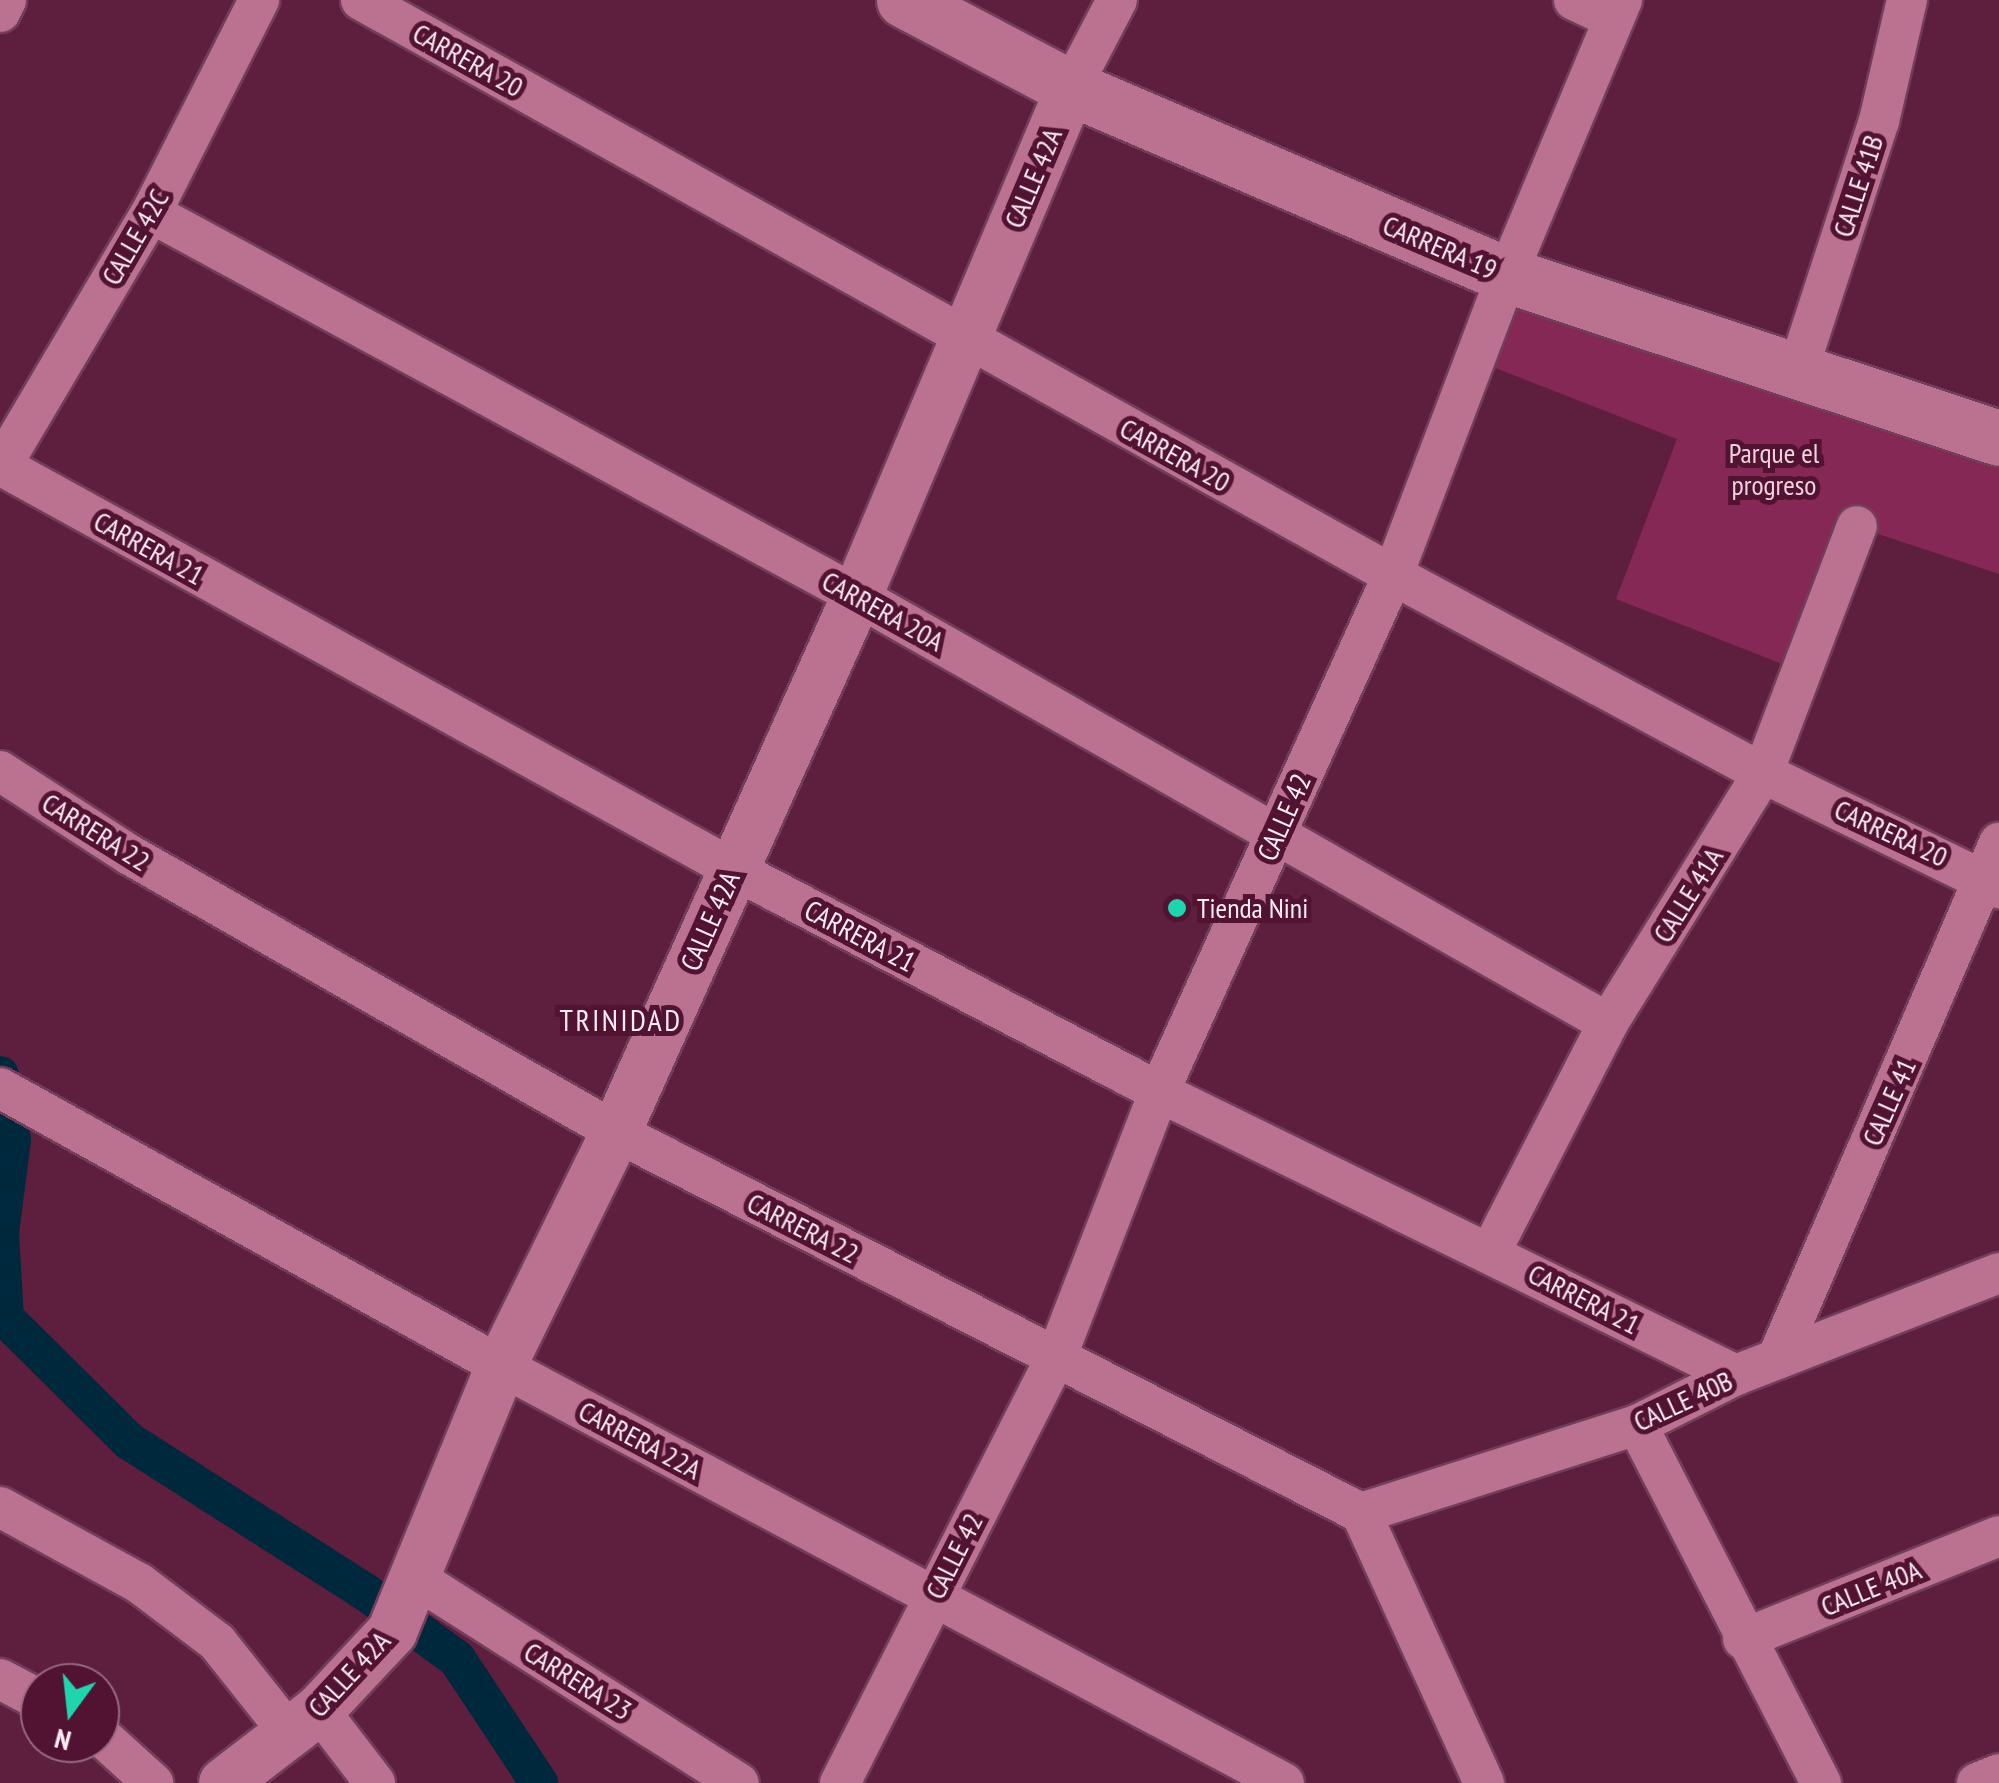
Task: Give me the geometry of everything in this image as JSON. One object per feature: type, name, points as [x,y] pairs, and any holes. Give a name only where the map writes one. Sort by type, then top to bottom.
[{"type":"main road","name":"CARRERA 19","points":[[904,0],[1072,88],[1507,275],[1999,438]]},
{"type":"street","points":[[0,12],[6,0]]},
{"type":"street","name":"CALLE 42C","points":[[0,466],[151,212],[259,0]]},
{"type":"street","name":"CARRERA 20","points":[[362,0],[1393,576],[1763,774],[1995,869]]},
{"type":"street","name":"CALLE 42A","points":[[224,1783],[304,1722],[373,1656],[412,1590],[501,1366],[616,1132],[857,596],[1072,88],[1117,0]]},
{"type":"street","points":[[1574,0],[1618,9]]},
{"type":"street","name":"CALLE 41B","points":[[1798,370],[1879,121],[1907,0]]},
{"type":"street","name":"CALLE 42","points":[[840,1783],[1056,1358],[1160,1092],[1393,576],[1507,275],[1618,9]]},
{"type":"street","name":"CARRERA 20A","points":[[151,212],[857,596],[1608,1023]]},
{"type":"street","name":"CARRERA 21","points":[[0,466],[734,870],[1160,1092],[1491,1251],[1736,1375]]},
{"type":"street","name":"CALLE 41A","points":[[1491,1251],[1608,1023],[1763,774],[1857,526]]},
{"type":"street","name":"CARRERA 22","points":[[0,771],[130,855],[616,1132],[1361,1512]]},
{"type":"street","name":"CALLE 41","points":[[1777,1359],[1995,869]]},
{"type":"street","name":"CARRERA 22A","points":[[14,1095],[501,1366],[1284,1783]]},
{"type":"street","name":"CALLE 40B","points":[[1361,1512],[1637,1425],[1736,1375],[1999,1273]]},
{"type":"street","points":[[1637,1425],[1743,1640],[1821,1783]]},
{"type":"street","points":[[0,1506],[138,1583],[217,1642],[375,1783]]},
{"type":"street","points":[[1361,1512],[1484,1783]]},
{"type":"street","name":"CALLE 40A","points":[[1743,1640],[1999,1536]]},
{"type":"street","name":"CARRERA 23","points":[[412,1590],[738,1783]]},
{"type":"street","points":[[120,1753],[152,1783]]},
{"type":"street","points":[[1977,1783],[1999,1774]]},
{"type":"green space","name":"Parque el progreso","points":[[1507,275],[1999,438],[1999,574],[1857,527],[1803,672],[1616,599],[1677,439],[1475,360]]},
{"type":"waterway","points":[[0,1075],[12,1140],[0,1232],[5,1318],[129,1441],[364,1591],[457,1659],[539,1783]]},
{"type":"place","name":"Tienda Nini","points":[[1177,908]]},
{"type":"district","name":"TRINIDAD","points":[[621,1020]]}]
